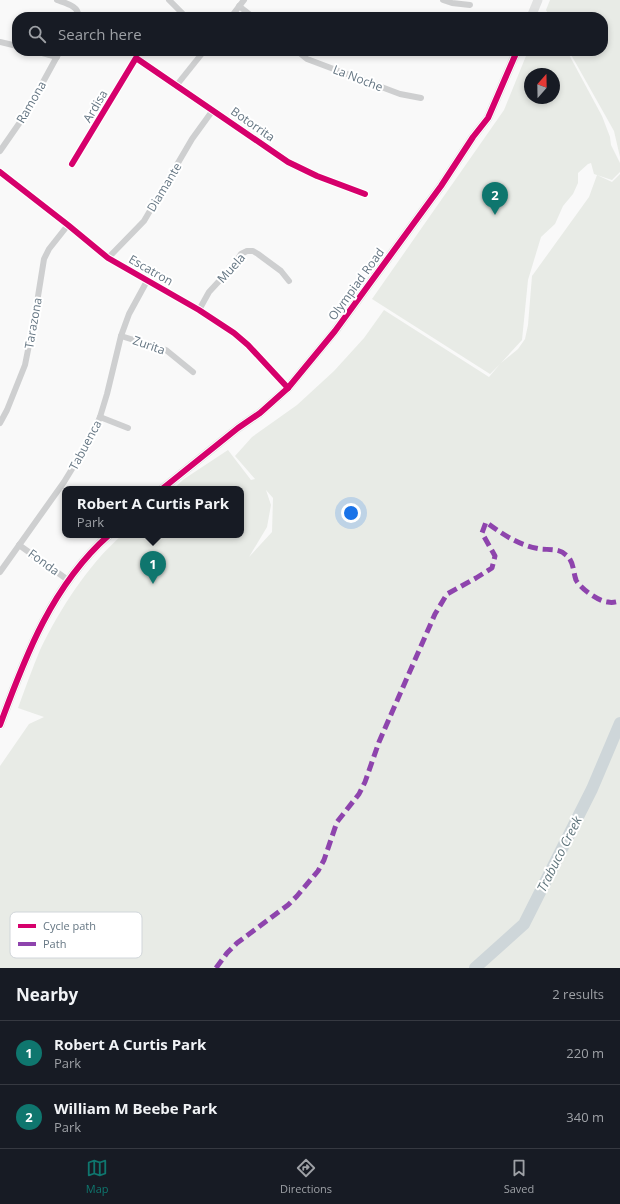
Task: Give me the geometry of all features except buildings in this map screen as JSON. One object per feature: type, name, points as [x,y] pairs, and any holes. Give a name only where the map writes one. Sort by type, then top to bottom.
[{"type":"main road","points":[[533,12],[538,0]]},
{"type":"main road","name":"Olympiad Road","points":[[166,486],[238,428],[260,413],[288,388],[335,331],[441,186],[473,137],[488,118],[515,56]]},
{"type":"main road","points":[[0,725],[21,669],[41,623],[68,580],[98,544],[105,538]]},
{"type":"street","points":[[56,0],[76,8],[78,12]]},
{"type":"street","points":[[169,0],[181,12]]},
{"type":"street","points":[[235,12],[244,0]]},
{"type":"street","points":[[443,0],[452,3],[470,5]]},
{"type":"street","points":[[239,6],[247,12]]},
{"type":"street","points":[[0,42],[12,45]]},
{"type":"street","name":"Ramona","points":[[0,151],[25,115],[57,56]]},
{"type":"street","points":[[176,86],[200,56]]},
{"type":"street","name":"La Noche","points":[[303,56],[307,59],[400,94],[421,98]]},
{"type":"street","name":"Botorrita","points":[[136,58],[288,162],[317,176],[365,194]]},
{"type":"street","name":"Ardisa","points":[[72,164],[136,58]]},
{"type":"street","name":"Diamante","points":[[108,258],[144,221],[192,139],[213,110]]},
{"type":"street","name":"Escatron","points":[[0,172],[108,258],[199,310],[234,333],[248,345],[288,388]]},
{"type":"street","name":"Tarazona","points":[[0,423],[7,410],[25,364],[36,315],[44,259],[49,249],[68,225]]},
{"type":"street","name":"Muela","points":[[199,310],[209,292],[233,266],[241,254],[247,251],[253,251],[258,254],[281,271],[289,281]]},
{"type":"street","name":"Tabuenca","points":[[0,572],[82,455],[91,438],[100,417],[121,336],[129,314],[147,281]]},
{"type":"street","name":"Zurita","points":[[121,336],[166,350],[193,372]]},
{"type":"street","points":[[100,417],[128,428]]},
{"type":"street","name":"Fonda","points":[[19,545],[68,580]]},
{"type":"shaded area","points":[[550,0],[620,0],[620,157],[614,131],[572,56],[608,56],[608,12],[547,12],[546,10]]},
{"type":"shaded area","points":[[526,56],[570,56],[602,116],[610,137],[611,145],[620,163],[620,172],[612,180],[597,175],[612,182],[620,174],[620,968],[0,968],[0,766],[29,724],[44,717],[18,708],[40,650],[56,619],[75,589],[97,560],[119,538],[244,538],[244,486],[176,486],[184,479],[228,450],[251,480],[255,479],[235,456],[252,437],[297,405],[334,371],[364,338],[384,310],[489,377],[500,364],[490,374],[372,299],[504,110]],"holes":[[[591,163],[594,174],[597,175],[589,197],[532,276],[528,325],[525,339],[518,349],[501,363],[522,340],[528,280],[541,237],[555,224],[563,206],[573,194],[578,183],[578,173]],[[266,490],[273,498],[272,532],[249,557],[267,527],[271,505]]]},
{"type":"waterway","name":"Trabuco Creek","points":[[475,968],[524,924],[592,789],[620,723]]},
{"type":"marked path","points":[[216,968],[227,953],[237,943],[288,905],[318,871],[324,860],[337,822],[359,794],[365,782],[379,742],[435,614],[447,594],[492,568],[495,556],[482,533],[486,522],[505,535],[527,546],[540,549],[557,550],[563,553],[571,560],[576,580],[586,590],[600,600],[612,602],[620,601]]},
{"type":"cycle path","points":[[166,486],[238,428],[260,413],[288,388],[335,331],[441,186],[473,137],[488,118],[515,56]]},
{"type":"cycle path","points":[[72,164],[136,58],[288,162],[317,176],[365,194]]},
{"type":"cycle path","points":[[0,172],[108,258],[199,310],[234,333],[248,345],[288,388]]},
{"type":"cycle path","points":[[0,725],[30,648],[42,623],[71,576],[106,538]]},
{"type":"place","name":"William M Beebe Park","points":[[495,215]]},
{"type":"place","name":"Robert A Curtis Park","points":[[153,584]]}]
